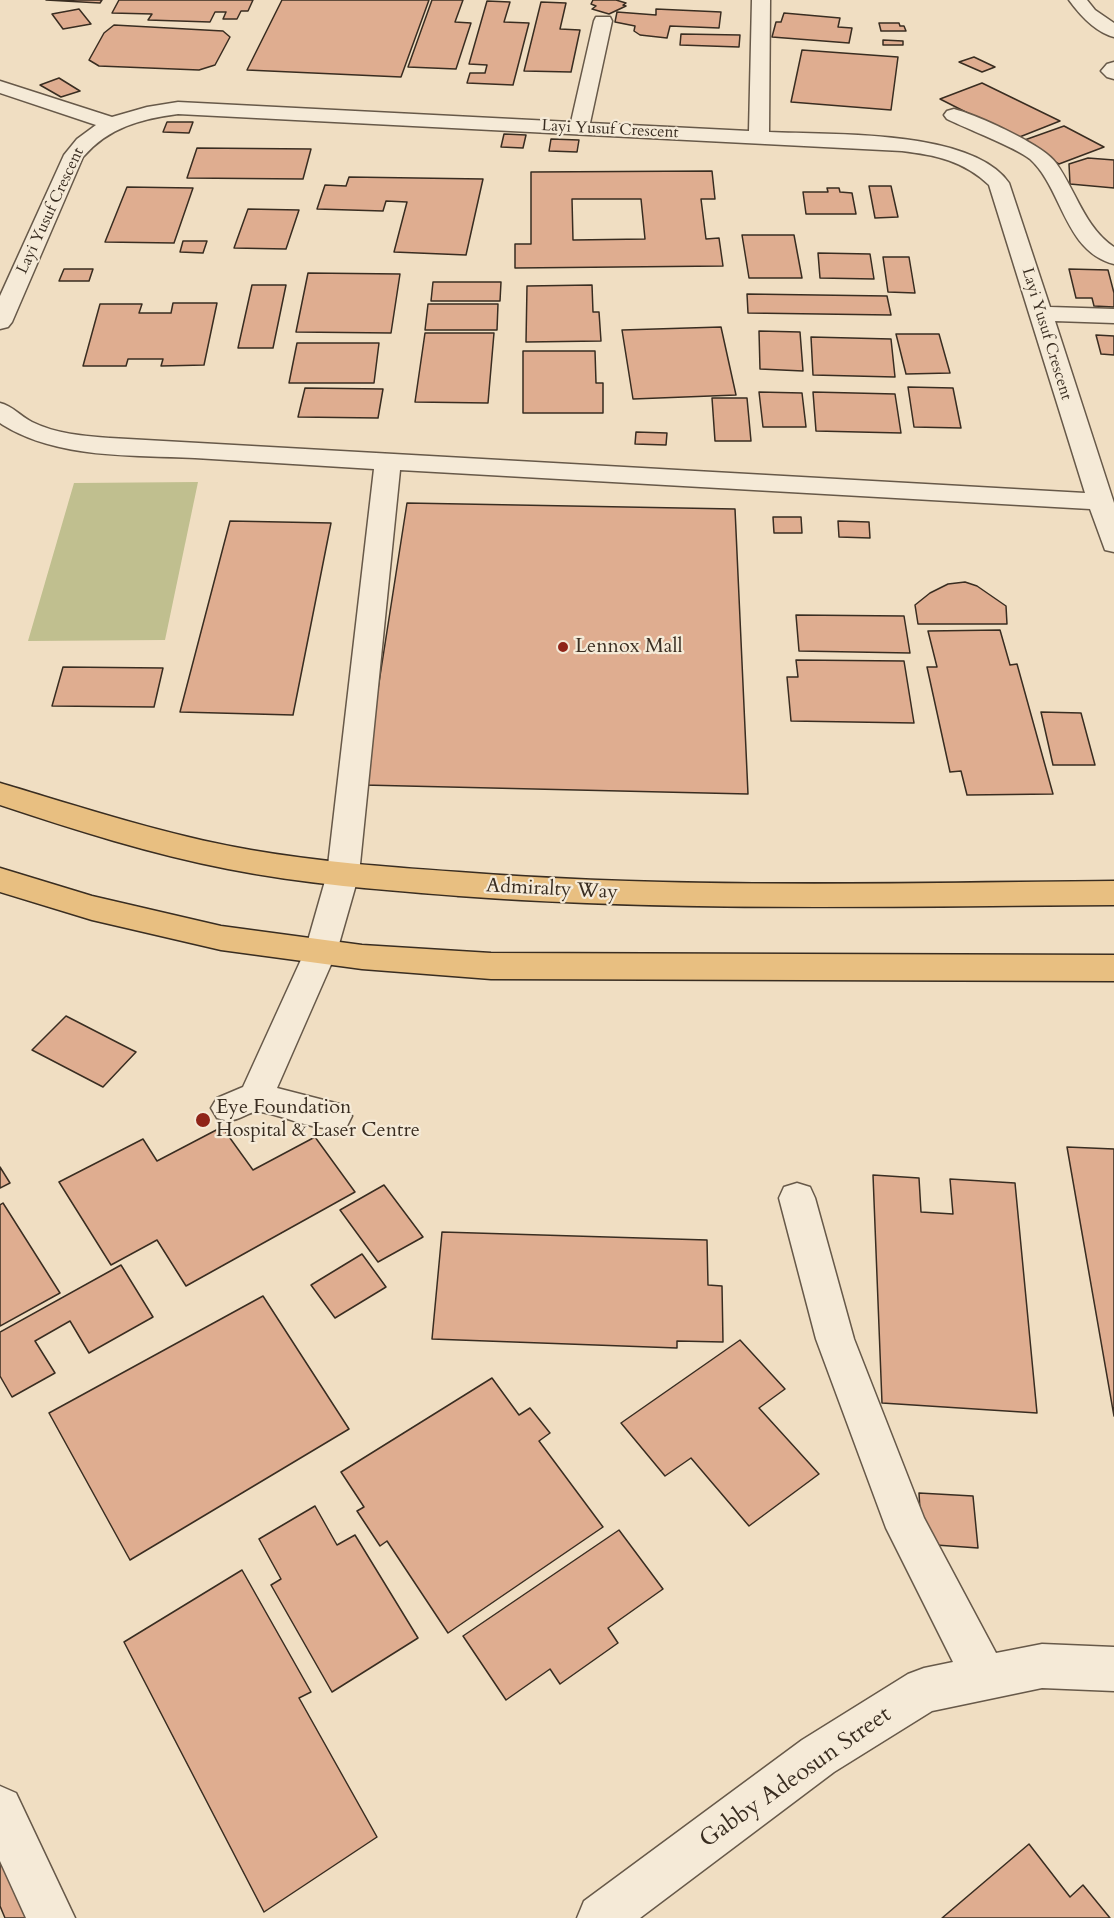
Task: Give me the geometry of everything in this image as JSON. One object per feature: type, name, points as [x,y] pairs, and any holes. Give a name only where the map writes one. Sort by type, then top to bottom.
[{"type":"main road","name":"Admiralty Way","points":[[0,794],[93,825],[203,852],[344,874],[512,890],[657,894],[1114,893]]},
{"type":"main road","points":[[0,880],[92,908],[221,938],[362,957],[491,966],[1114,968]]},
{"type":"street","points":[[759,138],[761,0]]},
{"type":"street","points":[[1079,2],[1089,14],[1114,31]]},
{"type":"street","points":[[579,129],[603,21]]},
{"type":"street","points":[[1114,68],[1111,71],[1114,73]]},
{"type":"street","points":[[0,87],[111,123]]},
{"type":"street","name":"Layi Yusuf Crescent","points":[[0,322],[74,155],[87,138],[111,123],[140,113],[178,108],[902,145],[935,149],[961,156],[984,168],[999,183],[1099,502],[1114,543]]},
{"type":"street","points":[[954,115],[1035,153],[1047,165],[1087,236],[1096,246],[1114,257]]},
{"type":"street","points":[[1040,314],[1114,316]]},
{"type":"street","points":[[0,410],[8,418],[39,434],[77,442],[1099,502]]},
{"type":"street","points":[[334,1116],[242,1103],[321,951],[344,874],[388,461]]},
{"type":"street","points":[[797,1198],[835,1339],[903,1517],[985,1678]]},
{"type":"street","name":"Gabby Adeosun Street","points":[[601,1918],[818,1756],[924,1690],[1042,1666],[1114,1669]]},
{"type":"street","points":[[0,1809],[51,1918]]},
{"type":"shaded area","points":[[198,482],[165,640],[28,641],[74,483]]},
{"type":"building","points":[[46,0],[102,0],[100,3]]},
{"type":"building","points":[[119,0],[253,0],[248,11],[241,11],[237,19],[223,19],[226,12],[215,12],[210,22],[148,20],[152,14],[112,13]]},
{"type":"building","points":[[282,0],[429,0],[401,77],[247,70]]},
{"type":"building","points":[[432,0],[463,0],[455,22],[471,23],[456,69],[408,67]]},
{"type":"building","points":[[593,0],[616,0],[626,3],[623,5],[626,6],[609,14],[592,9],[596,6],[591,4]]},
{"type":"building","points":[[487,1],[510,2],[504,22],[529,23],[513,85],[467,83],[470,73],[485,73],[487,65],[469,64]]},
{"type":"building","points":[[541,2],[566,3],[560,29],[580,30],[571,72],[524,71]]},
{"type":"building","points":[[79,9],[91,24],[63,29],[52,14]]},
{"type":"building","points":[[656,9],[721,12],[719,28],[670,26],[667,38],[640,35],[634,31],[635,26],[615,22],[617,12],[656,15]]},
{"type":"building","points":[[784,13],[840,18],[838,27],[852,28],[849,43],[772,37],[776,22],[781,22]]},
{"type":"building","points":[[879,23],[899,23],[906,31],[881,31]]},
{"type":"building","points":[[114,25],[223,31],[230,37],[215,65],[199,70],[99,66],[89,60],[104,33]]},
{"type":"building","points":[[681,34],[740,35],[739,47],[680,45]]},
{"type":"building","points":[[883,40],[903,41],[903,45],[883,45]]},
{"type":"building","points":[[802,50],[898,57],[891,110],[791,102]]},
{"type":"building","points":[[974,57],[995,67],[982,72],[959,62]]},
{"type":"building","points":[[59,78],[80,91],[61,97],[40,85]]},
{"type":"building","points":[[982,83],[1060,121],[1017,138],[940,99]]},
{"type":"building","points":[[167,122],[193,122],[189,133],[163,132]]},
{"type":"building","points":[[1064,126],[1104,147],[1059,164],[1019,142]]},
{"type":"building","points":[[504,134],[526,135],[523,148],[501,147]]},
{"type":"building","points":[[551,139],[579,140],[577,152],[549,151]]},
{"type":"building","points":[[197,148],[311,149],[303,179],[187,178]]},
{"type":"building","points":[[1088,158],[1114,160],[1114,188],[1070,184],[1069,164]]},
{"type":"building","points":[[712,171],[715,199],[701,199],[706,239],[719,238],[723,266],[515,268],[515,244],[531,244],[531,172]],"holes":[[[572,199],[641,199],[645,239],[573,240]]]},
{"type":"building","points":[[349,177],[483,179],[466,255],[394,252],[407,202],[386,201],[383,211],[317,209],[325,185],[346,186]]},
{"type":"building","points":[[869,186],[891,186],[898,217],[875,218]]},
{"type":"building","points":[[127,187],[193,188],[174,243],[105,242]]},
{"type":"building","points":[[827,188],[839,188],[840,192],[852,193],[856,214],[806,214],[803,192],[828,192]]},
{"type":"building","points":[[248,209],[299,210],[286,249],[234,248]]},
{"type":"building","points":[[742,235],[794,235],[802,278],[749,278]]},
{"type":"building","points":[[183,241],[207,241],[203,253],[180,252]]},
{"type":"building","points":[[818,253],[870,254],[874,279],[820,278]]},
{"type":"building","points":[[883,257],[909,257],[915,293],[888,292]]},
{"type":"building","points":[[64,269],[93,269],[89,281],[59,281]]},
{"type":"building","points":[[1069,269],[1108,270],[1114,293],[1114,307],[1094,306],[1092,298],[1076,298]]},
{"type":"building","points":[[308,273],[400,274],[391,333],[296,332]]},
{"type":"building","points":[[433,282],[501,282],[500,301],[431,301]]},
{"type":"building","points":[[252,285],[286,285],[273,348],[238,348]]},
{"type":"building","points":[[592,285],[593,312],[599,312],[601,341],[526,342],[527,286]]},
{"type":"building","points":[[747,294],[887,296],[891,315],[748,313]]},
{"type":"building","points":[[173,303],[217,303],[204,365],[161,366],[163,359],[128,359],[126,366],[83,366],[100,304],[142,304],[139,313],[171,313]]},
{"type":"building","points":[[428,304],[498,304],[497,330],[425,330]]},
{"type":"building","points":[[721,327],[736,395],[633,399],[622,330]]},
{"type":"building","points":[[759,331],[800,332],[803,371],[760,369]]},
{"type":"building","points":[[425,333],[494,333],[488,403],[415,402]]},
{"type":"building","points":[[896,334],[939,334],[950,373],[906,374]]},
{"type":"building","points":[[1096,335],[1114,336],[1114,355],[1101,354]]},
{"type":"building","points":[[811,337],[891,339],[895,377],[813,375]]},
{"type":"building","points":[[297,343],[379,343],[374,383],[289,383]]},
{"type":"building","points":[[523,351],[595,351],[596,383],[603,383],[603,413],[523,413]]},
{"type":"building","points":[[908,387],[953,388],[961,428],[914,427]]},
{"type":"building","points":[[305,388],[383,389],[378,418],[298,417]]},
{"type":"building","points":[[759,392],[802,393],[806,427],[763,427]]},
{"type":"building","points":[[813,392],[895,394],[901,433],[816,431]]},
{"type":"building","points":[[712,398],[747,398],[751,441],[715,441]]},
{"type":"building","points":[[636,432],[667,433],[666,445],[635,444]]},
{"type":"building","name":"Lennox Mall","points":[[407,503],[735,509],[748,794],[363,785]]},
{"type":"building","points":[[773,517],[801,517],[802,533],[774,533]]},
{"type":"building","points":[[230,521],[331,523],[293,715],[180,712]]},
{"type":"building","points":[[838,521],[869,522],[870,538],[839,537]]},
{"type":"building","points":[[965,582],[977,586],[1006,606],[1007,624],[918,624],[915,605],[930,593],[948,584]]},
{"type":"building","points":[[796,615],[904,616],[910,653],[799,651]]},
{"type":"building","points":[[1000,630],[1010,665],[1017,664],[1053,794],[967,795],[961,771],[950,772],[927,667],[937,667],[928,631]]},
{"type":"building","points":[[796,660],[904,661],[914,723],[791,721],[787,677],[798,677]]},
{"type":"building","points":[[63,667],[163,668],[154,707],[52,706]]},
{"type":"building","points":[[1041,712],[1081,713],[1095,765],[1053,765]]},
{"type":"building","points":[[66,1016],[136,1052],[103,1087],[32,1050]]},
{"type":"building","points":[[222,1127],[253,1170],[315,1137],[355,1192],[186,1286],[157,1240],[111,1265],[59,1182],[143,1139],[157,1161]]},
{"type":"building","points":[[1067,1147],[1114,1149],[1114,1416]]},
{"type":"building","points":[[0,1167],[10,1183],[0,1188]]},
{"type":"building","points":[[873,1175],[919,1178],[921,1212],[953,1214],[950,1179],[1015,1183],[1037,1413],[882,1403]]},
{"type":"building","points":[[384,1185],[423,1237],[378,1262],[340,1210]]},
{"type":"building","points":[[3,1203],[60,1293],[0,1326],[0,1205]]},
{"type":"building","points":[[442,1232],[707,1240],[708,1285],[722,1286],[723,1342],[677,1341],[677,1348],[432,1339]]},
{"type":"building","points":[[362,1254],[386,1287],[335,1318],[311,1285]]},
{"type":"building","points":[[121,1265],[153,1317],[89,1353],[70,1321],[35,1341],[55,1373],[12,1397],[0,1376],[0,1332]]},
{"type":"building","points":[[263,1296],[349,1429],[130,1560],[49,1413]]},
{"type":"building","points":[[740,1340],[785,1389],[759,1408],[819,1474],[749,1526],[691,1458],[665,1476],[621,1423]]},
{"type":"building","points":[[492,1378],[519,1415],[530,1408],[550,1433],[539,1441],[603,1527],[448,1633],[387,1541],[380,1546],[357,1511],[364,1507],[341,1472]]},
{"type":"building","points":[[919,1493],[973,1496],[978,1548],[922,1544]]},
{"type":"building","points":[[315,1506],[337,1545],[355,1535],[418,1638],[332,1692],[271,1585],[281,1579],[259,1539]]},
{"type":"building","points":[[619,1530],[663,1589],[608,1628],[618,1643],[560,1684],[550,1669],[506,1700],[463,1636]]},
{"type":"building","points":[[242,1570],[311,1692],[299,1698],[377,1837],[264,1912],[124,1642]]},
{"type":"building","points":[[1029,1844],[1070,1897],[1083,1885],[1110,1918],[942,1918]]},
{"type":"building","points":[[5,1858],[30,1918],[5,1918],[0,1906],[0,1861]]},
{"type":"place","name":"Lennox Mall","points":[[563,647]]},
{"type":"place","name":"Eye Foundation Hospital & Laser Centre","points":[[203,1120]]}]
